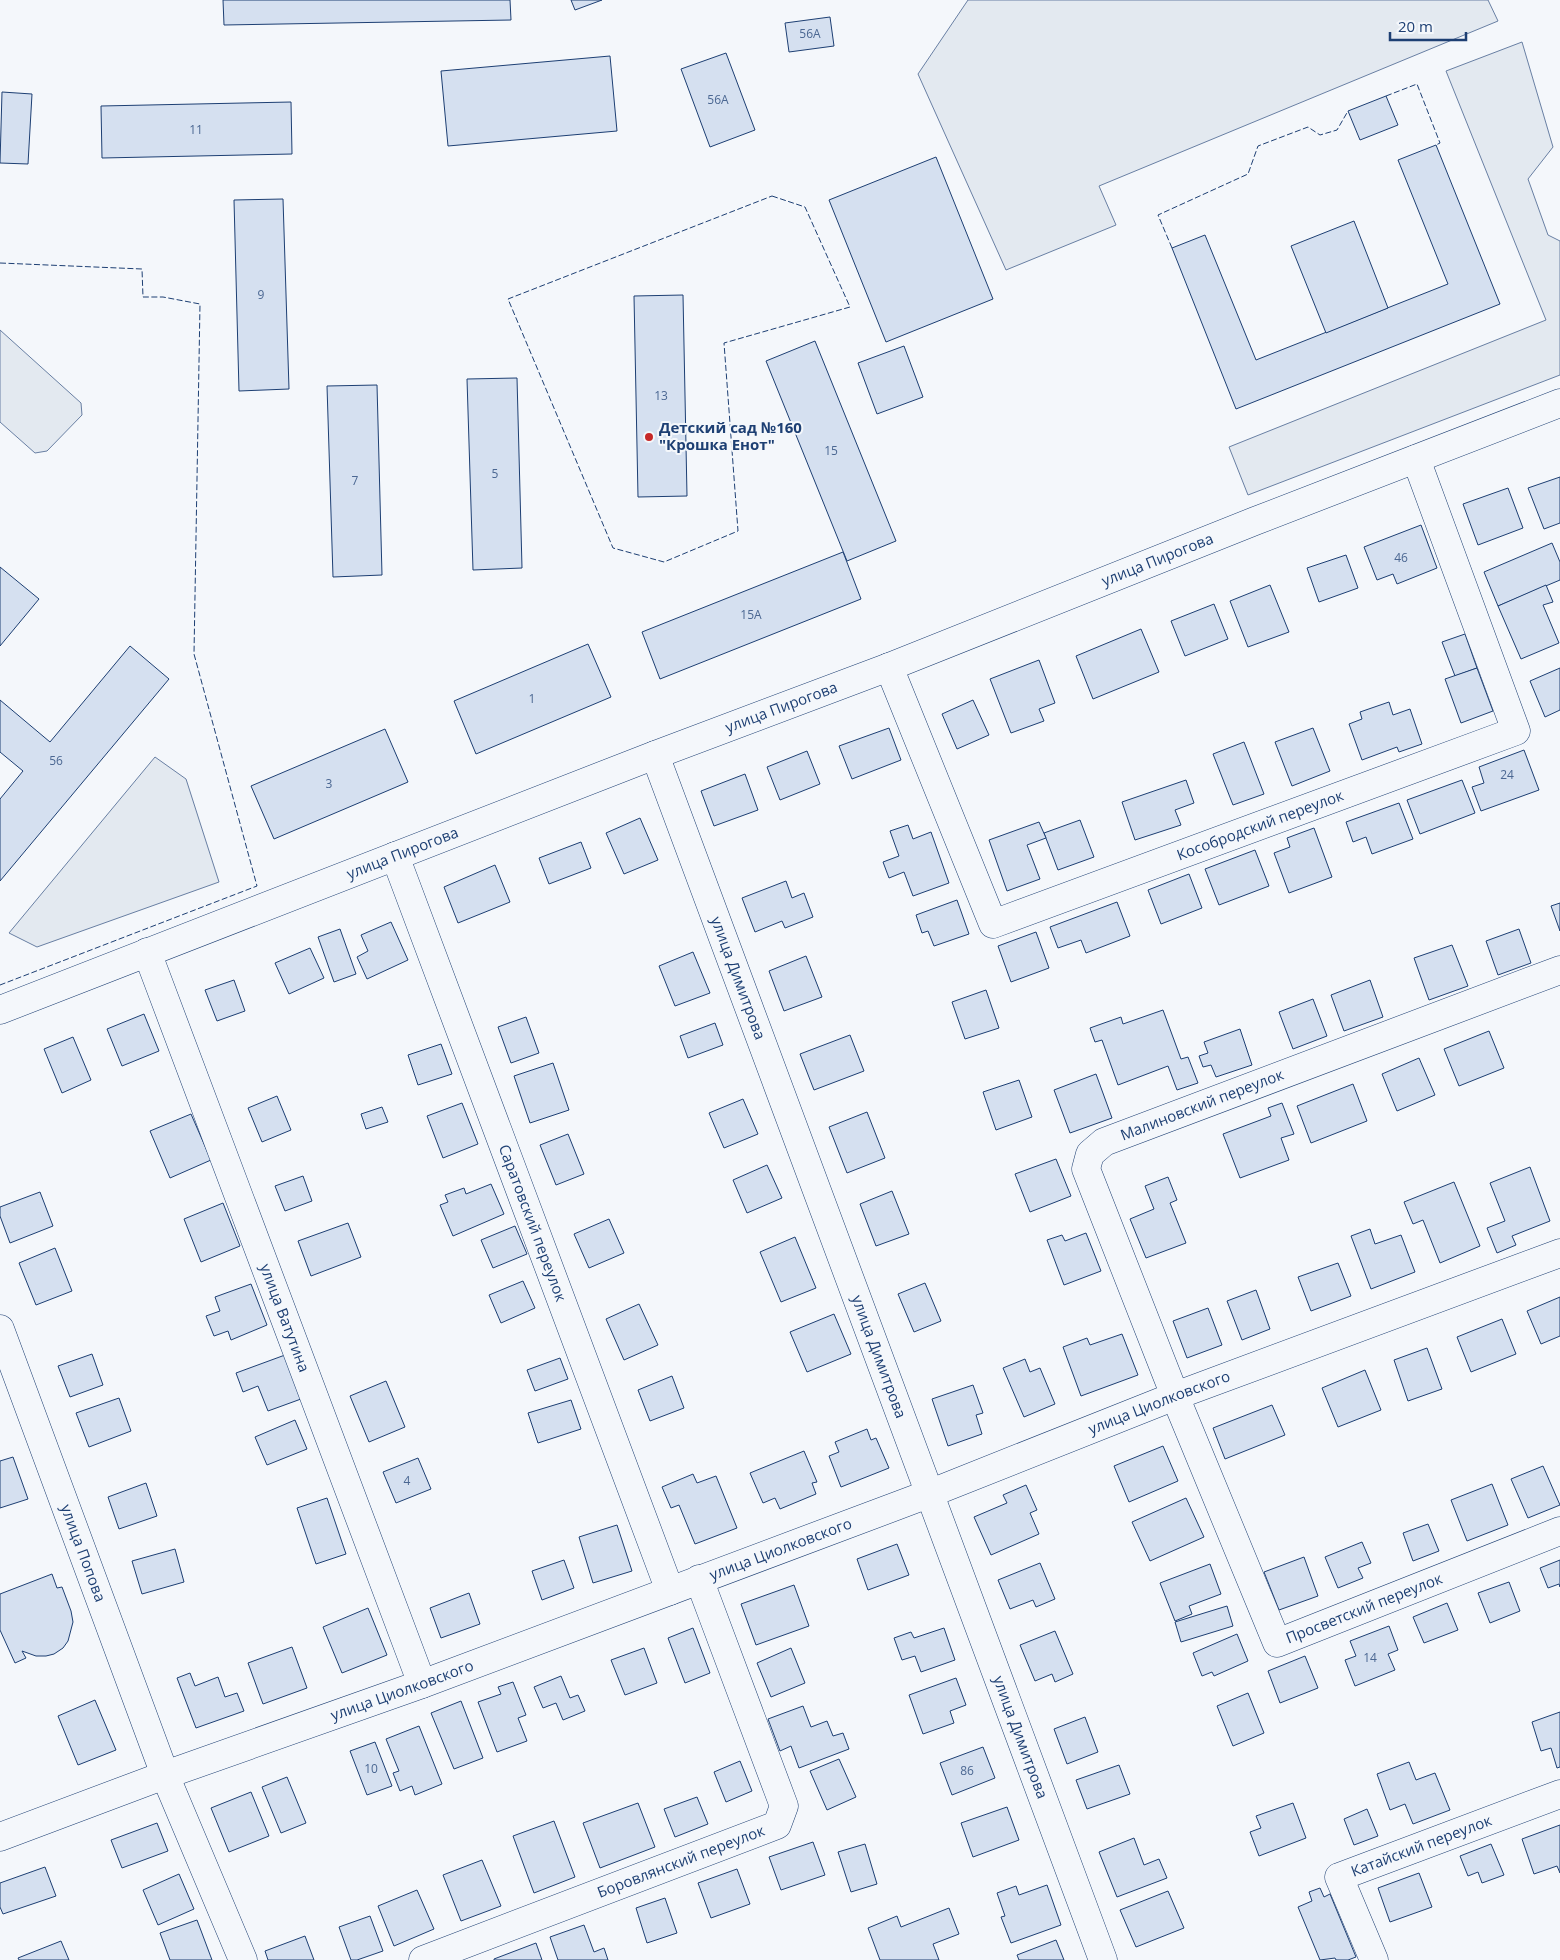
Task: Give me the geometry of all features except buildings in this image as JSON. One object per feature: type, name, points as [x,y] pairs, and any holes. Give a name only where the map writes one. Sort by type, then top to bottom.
[{"type":"street","name":"улица Пирогова","points":[[0,1010],[656,755],[889,667],[1560,403]]},
{"type":"street","name":"Кособродский переулок","points":[[889,667],[993,924],[1516,731],[1416,459]]},
{"type":"street","name":"улица Димитрова","points":[[656,755],[1103,1960]]},
{"type":"street","name":"Саратовский переулок","points":[[395,856],[670,1591]]},
{"type":"street","name":"улица Ватутина","points":[[148,952],[422,1684]]},
{"type":"street","name":"Малиновский переулок","points":[[1175,1396],[1086,1169],[1090,1154],[1104,1142],[1560,970]]},
{"type":"street","name":"улица Циолковского","points":[[0,1837],[165,1775],[422,1684],[930,1493],[1175,1396],[1560,1253]]},
{"type":"street","name":"улица Попова","points":[[0,1329],[165,1775]]},
{"type":"street","name":"Просветский переулок","points":[[1175,1396],[1277,1643],[1560,1531]]},
{"type":"street","name":"Боровлянский переулок","points":[[423,1960],[777,1825],[784,1806],[699,1579]]},
{"type":"street","points":[[165,1775],[243,1960]]},
{"type":"street","name":"Катайский переулок","points":[[1374,1960],[1339,1877],[1560,1794]]},
{"type":"shaded area","points":[[968,0],[1488,0],[1498,21],[1099,186],[1116,225],[1006,270],[918,74]]},
{"type":"shaded area","points":[[1522,42],[1553,147],[1528,179],[1548,235],[1560,241],[1560,375],[1248,495],[1229,447],[1546,320],[1446,71]]},
{"type":"shaded area","points":[[0,330],[81,403],[82,415],[47,451],[35,453],[0,422]]},
{"type":"shaded area","points":[[155,757],[186,779],[219,882],[37,947],[9,933]]},
{"type":"fence","points":[[1386,96],[1417,84],[1440,143],[1436,145]]},
{"type":"fence","points":[[1172,248],[1158,215],[1248,174],[1258,146],[1308,127],[1320,135],[1337,130],[1348,111]]},
{"type":"fence","points":[[772,196],[805,207],[850,307],[724,343],[738,531],[664,562],[613,548],[508,299],[772,196]]},
{"type":"fence","points":[[0,263],[142,269],[143,297],[163,297],[200,304],[194,654],[257,886],[0,985]]},
{"type":"place","name":"Детский сад №160 \"Крошка Енот\"","points":[[649,437]]}]
